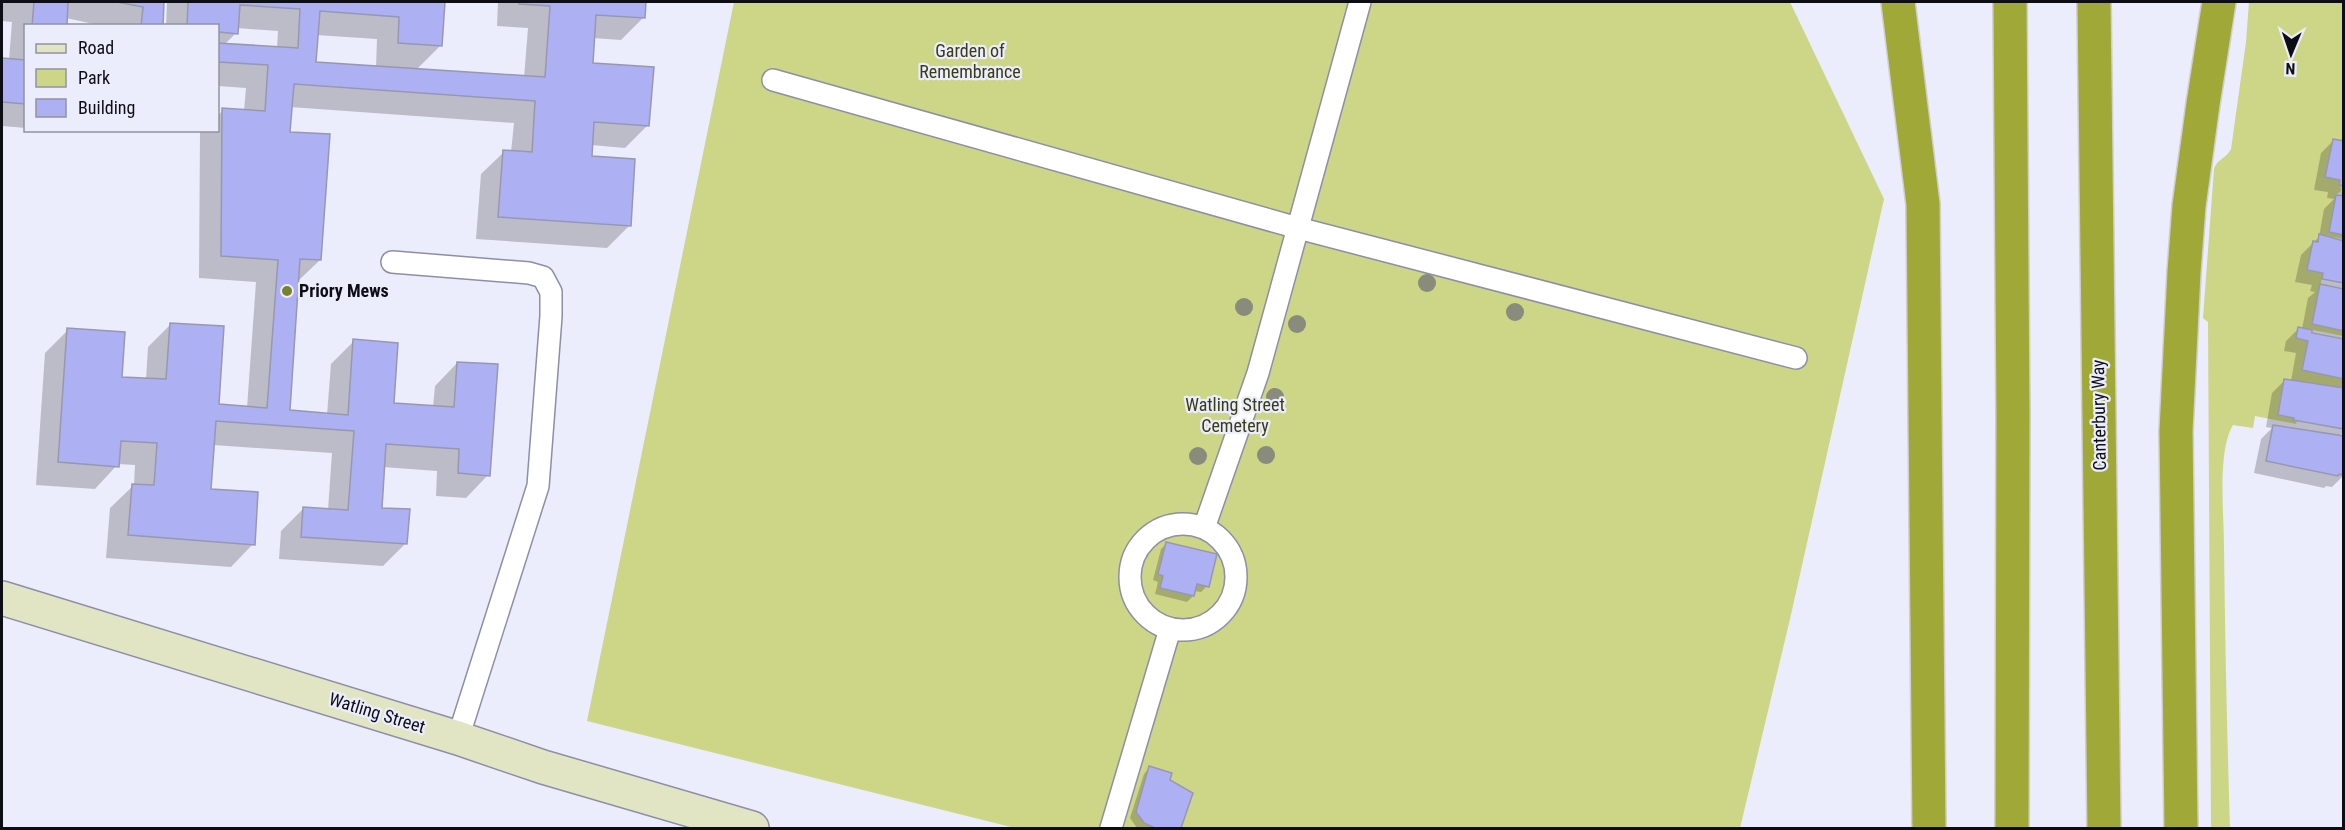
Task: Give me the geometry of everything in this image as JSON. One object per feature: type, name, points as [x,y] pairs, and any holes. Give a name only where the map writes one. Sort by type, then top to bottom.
[{"type":"highway","points":[[1898,2],[1923,204],[1929,828]]},
{"type":"highway","points":[[2010,2],[2012,828]]},
{"type":"highway","name":"Canterbury Way","points":[[2094,2],[2104,828]]},
{"type":"highway","points":[[2181,828],[2176,431],[2189,206],[2219,2]]},
{"type":"main road","name":"Watling Street","points":[[2,598],[458,738],[543,767],[752,828]]},
{"type":"lane","points":[[1204,528],[1258,373],[1360,2]]},
{"type":"lane","points":[[773,80],[1298,228],[1796,358]]},
{"type":"lane","points":[[392,262],[529,273],[543,277],[551,292],[538,486],[458,738]]},
{"type":"lane","points":[[1179,524],[1204,528],[1219,537],[1230,551],[1236,568],[1233,594],[1225,610],[1211,622],[1194,630],[1170,629],[1153,621],[1136,604],[1129,580],[1131,564],[1142,541],[1163,527],[1179,524]]},
{"type":"lane","points":[[1111,828],[1170,629]]},
{"type":"green space","name":"Watling Street Cemetery","points":[[734,2],[1790,2],[1884,199],[1790,619],[1740,828],[1015,828],[587,721]]},
{"type":"green space","points":[[2249,2],[2343,2],[2343,141],[2333,139],[2325,177],[2340,180],[2341,191],[2336,195],[2329,232],[2343,235],[2343,239],[2319,234],[2318,242],[2313,241],[2307,270],[2323,273],[2312,324],[2343,331],[2343,336],[2298,327],[2296,338],[2308,341],[2302,370],[2343,379],[2343,388],[2284,379],[2278,415],[2294,418],[2293,420],[2297,421],[2296,424],[2255,416],[2253,428],[2233,425],[2228,437],[2222,484],[2230,828],[2211,828],[2208,322],[2203,318],[2214,169],[2231,149],[2246,42]]},
{"type":"building","points":[[34,2],[68,2],[67,24],[32,24]]},
{"type":"building","points":[[117,2],[164,2],[163,24],[141,24],[143,7]]},
{"type":"building","name":"Priory Mews","points":[[188,2],[445,2],[442,46],[398,43],[399,17],[320,11],[316,62],[545,77],[550,6],[519,4],[519,2],[646,2],[645,18],[596,15],[593,63],[654,67],[649,126],[594,122],[592,156],[635,159],[631,226],[498,217],[503,150],[532,152],[535,101],[294,84],[290,132],[330,134],[321,260],[300,259],[290,410],[348,415],[353,339],[398,343],[394,403],[454,407],[457,362],[498,364],[490,476],[458,473],[459,449],[386,444],[382,508],[410,509],[407,544],[301,537],[303,507],[348,510],[354,431],[216,421],[211,489],[258,492],[255,545],[128,535],[132,484],[154,485],[157,443],[121,441],[119,467],[58,462],[67,328],[125,332],[122,377],[166,379],[170,323],[224,326],[219,404],[267,408],[278,260],[221,256],[222,108],[265,111],[268,65],[219,62],[219,43],[298,48],[300,9],[240,5],[238,34],[219,32],[219,24],[187,24]]},
{"type":"building","points":[[2,58],[24,60],[24,104],[2,102]]},
{"type":"building","points":[[2333,139],[2344,141],[2344,186],[2339,185],[2340,180],[2325,177]]},
{"type":"building","points":[[2336,195],[2344,196],[2344,235],[2329,232]]},
{"type":"building","points":[[2319,234],[2344,241],[2344,283],[2322,279],[2323,273],[2307,270],[2313,241],[2318,242]]},
{"type":"building","points":[[2320,284],[2344,289],[2344,331],[2312,324]]},
{"type":"building","points":[[2298,327],[2312,330],[2312,333],[2344,339],[2344,379],[2302,370],[2308,341],[2296,338]]},
{"type":"building","points":[[2284,379],[2344,388],[2344,429],[2278,415]]},
{"type":"building","points":[[2273,425],[2344,436],[2344,475],[2339,474],[2338,476],[2266,461]]},
{"type":"building","points":[[1166,542],[1217,554],[1209,587],[1197,584],[1194,596],[1160,588],[1163,576],[1158,574]]},
{"type":"building","points":[[1149,766],[1172,773],[1170,780],[1193,793],[1181,828],[1152,828],[1144,823],[1136,812]]},
{"type":"place","name":"Priory Mews","points":[[287,291]]},
{"type":"park label","name":"Garden of Remembrance","points":[[970,61]]}]
